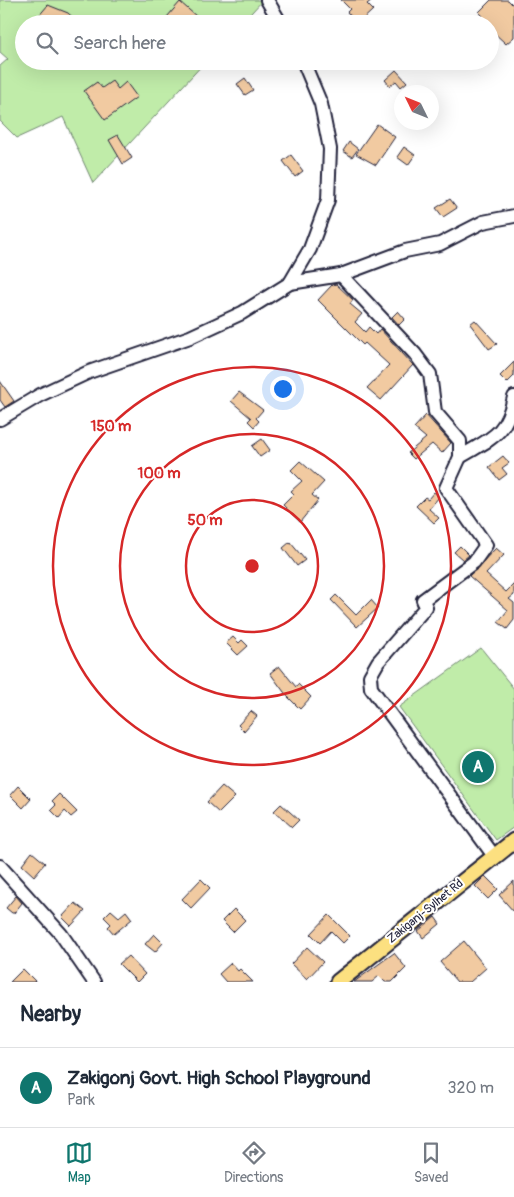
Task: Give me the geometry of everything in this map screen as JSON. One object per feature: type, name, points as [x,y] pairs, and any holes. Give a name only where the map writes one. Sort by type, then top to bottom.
[{"type":"main road","name":"Zakiganj-Sylhet Rd","points":[[338,982],[514,841]]},
{"type":"street","points":[[267,0],[276,15]]},
{"type":"street","points":[[290,283],[310,249],[328,200],[330,149],[321,104],[307,70]]},
{"type":"street","points":[[0,419],[40,395],[89,372],[190,338],[242,313],[290,283],[341,275],[404,252],[440,244],[482,222],[514,216]]},
{"type":"street","points":[[341,275],[415,354],[430,374],[435,412],[460,441],[460,457],[446,488],[486,545],[474,562],[423,600],[426,607],[378,662],[370,676],[371,688],[494,856]]},
{"type":"street","points":[[460,457],[498,434],[510,417],[514,397]]},
{"type":"street","points":[[0,866],[61,934],[94,982]]},
{"type":"green space","points":[[0,0],[263,0],[249,15],[15,15],[15,70],[198,70],[93,183],[63,117],[17,138],[0,121],[0,66],[8,59],[0,52]]},
{"type":"green space","points":[[481,648],[514,689],[514,827],[496,840],[399,707]]},
{"type":"building","points":[[341,0],[372,0],[367,4],[373,10],[368,15],[350,15],[347,12],[350,9]]},
{"type":"building","points":[[491,0],[508,0],[514,6],[514,37],[506,44],[499,37],[499,15],[482,15],[479,12]]},
{"type":"building","points":[[180,2],[195,15],[169,15]]},
{"type":"building","points":[[48,5],[70,15],[40,15]]},
{"type":"building","points":[[396,70],[407,82],[399,85],[396,81],[390,86],[385,80]]},
{"type":"building","points":[[245,78],[253,90],[245,95],[237,84]]},
{"type":"building","points":[[112,81],[118,89],[126,82],[137,97],[105,120],[84,91],[97,82],[102,88]]},
{"type":"building","points":[[377,124],[395,137],[376,165],[356,154]]},
{"type":"building","points":[[118,135],[132,158],[123,164],[109,140]]},
{"type":"building","points":[[349,142],[358,149],[352,157],[343,151]]},
{"type":"building","points":[[404,147],[415,155],[408,165],[397,157]]},
{"type":"building","points":[[291,155],[303,171],[295,177],[283,161]]},
{"type":"building","points":[[450,199],[457,208],[443,217],[436,208]]},
{"type":"building","points":[[336,284],[353,300],[350,304],[362,314],[355,322],[365,332],[369,327],[376,334],[380,329],[413,365],[381,400],[367,388],[389,365],[365,343],[363,345],[318,300],[332,285]]},
{"type":"building","points":[[398,311],[405,319],[399,325],[392,317]]},
{"type":"building","points":[[475,320],[497,344],[489,349],[470,324]]},
{"type":"building","points":[[514,362],[514,376],[507,383],[500,376]]},
{"type":"building","points":[[0,381],[14,401],[5,407],[0,400]]},
{"type":"building","points":[[239,392],[263,410],[256,418],[259,421],[254,427],[248,421],[251,418],[231,401]]},
{"type":"building","points":[[426,415],[451,443],[442,453],[432,444],[414,459],[408,453],[426,438],[414,428]]},
{"type":"building","points":[[262,439],[270,450],[260,457],[252,446]]},
{"type":"building","points":[[503,456],[509,463],[502,468],[507,474],[499,480],[489,467]]},
{"type":"building","points":[[300,461],[324,482],[312,495],[318,500],[300,522],[283,505],[294,494],[291,491],[302,481],[291,470]]},
{"type":"building","points":[[434,492],[439,497],[429,509],[439,518],[434,523],[416,506],[425,497],[428,499]]},
{"type":"building","points":[[290,542],[305,560],[297,566],[283,548]]},
{"type":"building","points":[[460,546],[469,555],[463,560],[454,552]]},
{"type":"building","points":[[496,548],[504,555],[486,574],[506,592],[514,584],[514,595],[509,599],[514,603],[514,620],[507,629],[498,622],[508,610],[469,576]]},
{"type":"building","points":[[336,595],[356,615],[371,600],[378,608],[357,627],[331,600]]},
{"type":"building","points":[[233,637],[239,643],[242,640],[248,646],[238,655],[226,643]]},
{"type":"building","points":[[279,666],[296,687],[298,684],[311,697],[300,709],[287,696],[270,673]]},
{"type":"building","points":[[251,711],[257,716],[244,731],[238,725]]},
{"type":"building","points":[[18,786],[31,799],[23,808],[10,795]]},
{"type":"building","points":[[222,786],[235,797],[219,813],[207,802]]},
{"type":"building","points":[[59,794],[77,812],[71,817],[65,811],[59,818],[51,810],[56,805],[52,801]]},
{"type":"building","points":[[281,804],[299,820],[292,827],[274,811]]},
{"type":"building","points":[[32,852],[45,863],[34,876],[22,865]]},
{"type":"building","points":[[485,876],[498,889],[488,899],[475,886]]},
{"type":"building","points":[[201,879],[210,888],[191,908],[182,899]]},
{"type":"building","points":[[514,881],[514,912],[499,895]]},
{"type":"building","points":[[16,896],[22,903],[12,913],[6,908]]},
{"type":"building","points":[[75,903],[85,911],[71,926],[62,917]]},
{"type":"building","points":[[234,909],[245,920],[233,932],[222,921]]},
{"type":"building","points":[[111,910],[119,917],[126,911],[132,919],[114,934],[108,927],[111,924],[104,917]]},
{"type":"building","points":[[329,915],[350,936],[343,943],[331,931],[320,943],[311,934]]},
{"type":"building","points":[[435,917],[440,924],[423,938],[418,931]]},
{"type":"building","points":[[154,934],[163,943],[155,952],[145,944]]},
{"type":"building","points":[[464,941],[486,968],[470,982],[457,982],[440,962]]},
{"type":"building","points":[[307,947],[323,962],[307,979],[291,964]]},
{"type":"building","points":[[394,953],[406,968],[392,982],[385,982],[379,976],[372,982],[354,982]]},
{"type":"building","points":[[128,956],[145,974],[137,982],[119,964]]},
{"type":"building","points":[[231,963],[253,982],[226,982],[219,974]]},
{"type":"building","points":[[23,969],[36,982],[10,982]]},
{"type":"place","name":"Zakigonj Govt. High School Playground","points":[[478,767]]}]
